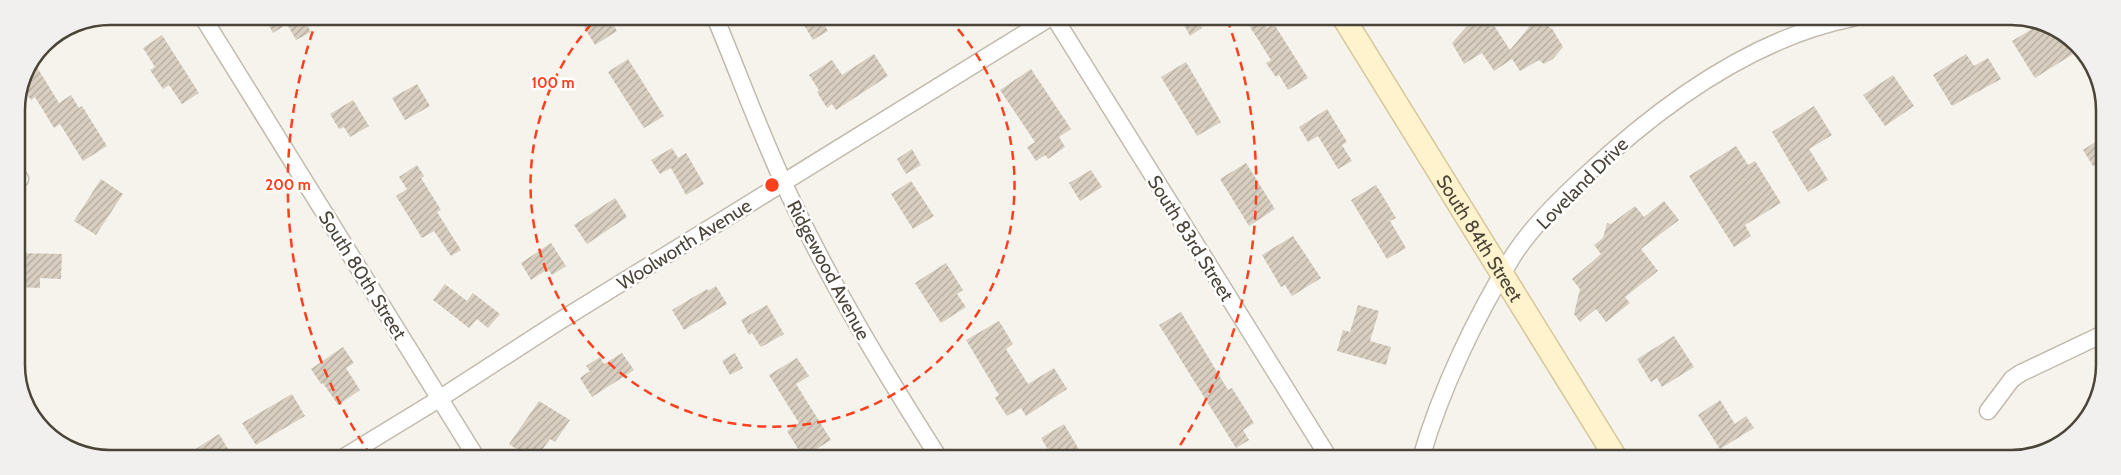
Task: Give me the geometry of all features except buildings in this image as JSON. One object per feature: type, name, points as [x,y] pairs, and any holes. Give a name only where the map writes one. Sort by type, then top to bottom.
[{"type":"main road","name":"South 84th Street","points":[[1348,25],[1611,450]]},
{"type":"street","name":"South 80th Street","points":[[208,25],[472,450]]},
{"type":"street","name":"Ridgewood Avenue","points":[[718,25],[784,183],[816,250],[870,346],[934,450]]},
{"type":"street","name":"Woolworth Avenue","points":[[355,450],[439,399],[558,322],[1038,25]]},
{"type":"street","name":"South 83rd Street","points":[[1059,25],[1323,450]]},
{"type":"street","name":"Loveland Drive","points":[[1424,450],[1466,343],[1514,255],[1563,198],[1622,141],[1675,100],[1736,64],[1790,36],[1820,25]]},
{"type":"street","points":[[1988,411],[2012,380],[2021,372],[2096,337]]}]
